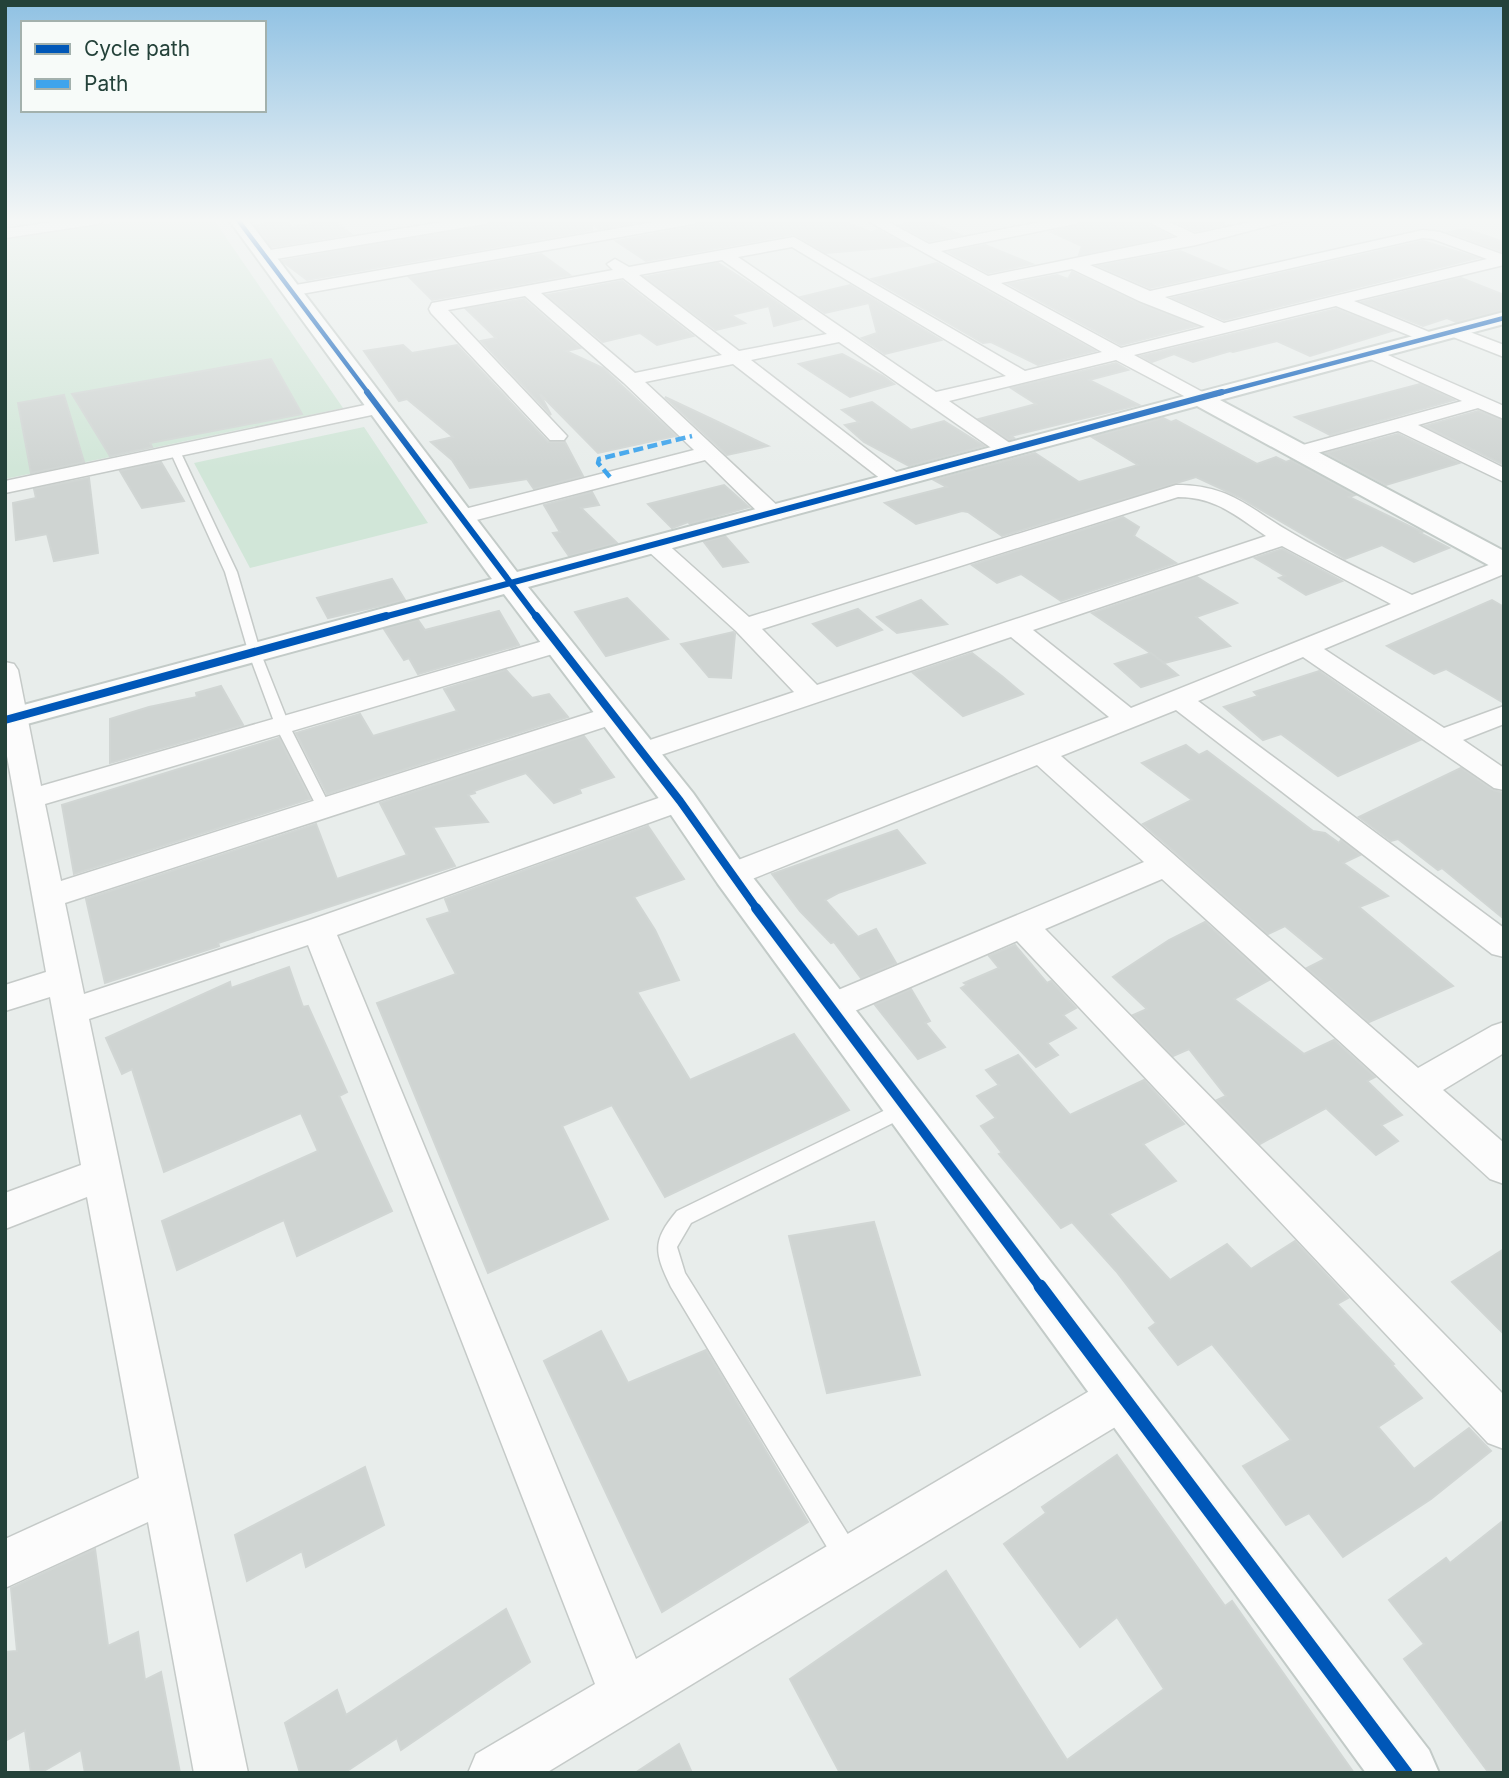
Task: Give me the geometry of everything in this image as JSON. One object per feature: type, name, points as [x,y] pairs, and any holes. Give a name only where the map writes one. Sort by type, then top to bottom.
[{"type":"street","points":[[299,303],[557,645],[680,801],[731,875],[1406,1773]]},
{"type":"street","points":[[459,303],[437,309],[557,436]]},
{"type":"street","points":[[543,303],[631,379],[773,514]]},
{"type":"street","points":[[665,303],[894,480]]},
{"type":"street","points":[[794,303],[1007,450]]},
{"type":"street","points":[[898,303],[1020,376]]},
{"type":"street","points":[[1027,303],[1504,564]]},
{"type":"street","points":[[1160,303],[1221,328]]},
{"type":"street","points":[[933,399],[1330,303]]},
{"type":"street","points":[[1344,303],[1428,338]]},
{"type":"street","points":[[519,311],[547,306]]},
{"type":"street","points":[[450,323],[478,318]]},
{"type":"street","points":[[9,719],[1504,318]]},
{"type":"street","points":[[1454,331],[1504,352]]},
{"type":"street","points":[[631,379],[842,336]]},
{"type":"street","points":[[1372,353],[1504,413]]},
{"type":"street","points":[[1299,452],[1480,402]]},
{"type":"street","points":[[5,487],[379,408]]},
{"type":"street","points":[[1400,424],[1504,476]]},
{"type":"street","points":[[461,517],[708,453]]},
{"type":"street","points":[[745,625],[1176,491],[1213,494],[1284,538],[1410,604]]},
{"type":"street","points":[[642,752],[1284,538]]},
{"type":"street","points":[[656,546],[745,625],[813,696]]},
{"type":"street","points":[[731,875],[1179,699],[1504,564]]},
{"type":"street","points":[[1016,629],[1128,719]]},
{"type":"street","points":[[29,799],[557,645]]},
{"type":"street","points":[[1305,647],[1504,781]]},
{"type":"street","points":[[5,670],[9,719],[29,799],[221,1773]]},
{"type":"street","points":[[1179,699],[1504,945]]},
{"type":"street","points":[[1442,740],[1504,714]]},
{"type":"street","points":[[48,897],[613,715]]},
{"type":"street","points":[[1041,753],[1504,1167]]},
{"type":"street","points":[[5,998],[67,995],[318,929],[680,801]]},
{"type":"street","points":[[831,1007],[1166,865]]},
{"type":"street","points":[[1022,926],[1504,1427]]},
{"type":"street","points":[[318,929],[625,1695]]},
{"type":"street","points":[[1415,1088],[1504,1036]]},
{"type":"street","points":[[5,1211],[103,1174]]},
{"type":"street","points":[[495,1773],[1124,1396]]},
{"type":"street","points":[[5,1564],[165,1490]]},
{"type":"lane","points":[[175,451],[231,572],[255,654],[283,727],[324,808]]},
{"type":"lane","points":[[850,1560],[665,1255],[668,1237],[684,1217],[906,1108]]},
{"type":"green space","points":[[5,303],[271,303],[343,408],[5,479]]},
{"type":"green space","points":[[364,427],[428,523],[250,568],[194,463]]},
{"type":"building","points":[[501,303],[529,303],[580,348],[566,351],[603,368],[676,436],[598,453],[540,394],[551,415],[481,341],[496,338],[466,309]]},
{"type":"building","points":[[557,303],[650,303],[693,336],[657,345],[640,333],[603,342]]},
{"type":"building","points":[[680,303],[778,303],[801,319],[774,326],[769,306],[731,315],[745,323],[716,330]]},
{"type":"building","points":[[810,303],[880,303],[941,340],[885,354],[862,338],[877,333],[869,303],[825,313]]},
{"type":"building","points":[[914,303],[1009,303],[1095,351],[1038,365],[991,342],[983,343]]},
{"type":"building","points":[[1044,303],[1138,303],[1196,326],[1121,345]]},
{"type":"building","points":[[1185,303],[1294,303],[1224,320]]},
{"type":"building","points":[[1364,303],[1504,303],[1504,310],[1456,322],[1447,318],[1423,326]]},
{"type":"building","points":[[1336,309],[1392,331],[1310,356],[1277,341],[1193,362],[1174,354],[1152,362],[1141,356]]},
{"type":"building","points":[[403,345],[412,353],[457,345],[548,442],[565,442],[583,476],[534,489],[527,479],[470,488],[452,460],[431,442],[453,437],[407,399],[399,401],[364,351]]},
{"type":"building","points":[[842,354],[894,384],[850,397],[799,364]]},
{"type":"building","points":[[271,359],[302,414],[150,443],[152,447],[110,456],[72,394]]},
{"type":"building","points":[[1116,363],[1128,370],[1089,380],[1139,405],[1011,436],[1014,438],[1009,440],[979,419],[1036,404],[1011,388]]},
{"type":"building","points":[[1420,384],[1454,400],[1330,435],[1295,417]]},
{"type":"building","points":[[64,395],[84,462],[31,473],[18,403]]},
{"type":"building","points":[[665,397],[716,421],[768,446],[727,455]]},
{"type":"building","points":[[872,402],[911,430],[944,421],[984,446],[909,466],[864,442],[845,425],[859,422],[842,410]]},
{"type":"building","points":[[1478,411],[1504,421],[1504,465],[1425,426]]},
{"type":"building","points":[[1163,418],[1171,422],[1176,420],[1257,464],[1276,457],[1286,462],[1291,460],[1355,495],[1349,497],[1449,548],[1414,562],[1382,545],[1345,559],[1239,497],[1196,477],[1002,536],[968,512],[962,511],[916,524],[885,503],[947,487],[934,480],[1035,453],[1079,482],[1138,465],[1092,437]]},
{"type":"building","points":[[1398,434],[1459,463],[1386,485],[1326,453]]},
{"type":"building","points":[[161,462],[184,501],[142,508],[120,471]]},
{"type":"building","points":[[89,478],[98,553],[54,561],[47,534],[16,540],[13,503],[36,498],[34,489]]},
{"type":"building","points":[[724,485],[749,507],[672,528],[648,504]]},
{"type":"building","points":[[592,492],[599,505],[581,508],[617,543],[569,556],[553,533],[560,532],[544,505]]},
{"type":"building","points":[[1123,517],[1139,527],[1134,536],[1176,563],[1061,601],[1021,574],[997,583],[972,565]]},
{"type":"building","points":[[725,536],[748,562],[723,567],[704,542]]},
{"type":"building","points":[[1282,549],[1342,581],[1306,595],[1279,578],[1285,576],[1255,558]]},
{"type":"building","points":[[1197,577],[1237,603],[1196,617],[1230,646],[1165,663],[1092,613]]},
{"type":"building","points":[[392,579],[405,600],[328,618],[317,598]]},
{"type":"building","points":[[627,598],[668,639],[606,656],[575,612]]},
{"type":"building","points":[[921,600],[947,624],[897,633],[877,617]]},
{"type":"building","points":[[1492,600],[1504,607],[1504,703],[1446,669],[1434,674],[1387,646]]},
{"type":"building","points":[[858,609],[882,630],[837,646],[813,624]]},
{"type":"building","points":[[499,611],[519,645],[418,674],[409,658],[404,660],[384,629],[418,620],[425,630]]},
{"type":"building","points":[[733,632],[731,678],[709,677],[681,644]]},
{"type":"building","points":[[972,653],[1023,694],[963,716],[913,673]]},
{"type":"building","points":[[1151,653],[1178,675],[1141,687],[1115,664]]},
{"type":"building","points":[[506,670],[532,698],[549,694],[568,717],[327,794],[296,733],[360,714],[373,736],[457,711],[444,689]]},
{"type":"building","points":[[1319,671],[1420,740],[1338,776],[1281,734],[1263,740],[1224,707],[1258,696],[1254,692]]},
{"type":"building","points":[[221,686],[243,725],[110,763],[110,719],[197,697],[196,693]]},
{"type":"building","points":[[584,736],[614,777],[579,789],[581,793],[554,803],[526,773],[474,791],[475,793],[468,795],[488,822],[433,827],[455,866],[218,943],[219,946],[105,983],[86,899],[316,824],[337,879],[407,855],[380,803]]},
{"type":"building","points":[[279,738],[310,799],[74,874],[62,805]]},
{"type":"building","points":[[1186,745],[1199,755],[1207,751],[1313,831],[1325,833],[1339,843],[1341,840],[1360,855],[1343,863],[1388,896],[1359,907],[1453,986],[1369,1022],[1307,968],[1325,959],[1285,926],[1268,934],[1143,824],[1192,800],[1142,763]]},
{"type":"building","points":[[1461,768],[1493,790],[1504,793],[1504,919],[1442,868],[1438,870],[1398,839],[1391,841],[1359,817]]},
{"type":"building","points":[[648,826],[684,879],[634,897],[655,930],[679,980],[637,992],[690,1080],[794,1034],[849,1110],[665,1197],[612,1105],[562,1126],[608,1219],[488,1273],[377,1003],[456,974],[427,919],[450,912],[445,899]]},
{"type":"building","points":[[897,830],[925,863],[825,900],[858,937],[876,929],[896,963],[861,978],[834,942],[831,943],[800,911],[772,874]]},
{"type":"building","points":[[1205,922],[1269,980],[1234,999],[1304,1054],[1334,1040],[1375,1077],[1367,1081],[1402,1115],[1381,1125],[1398,1141],[1376,1155],[1326,1108],[1260,1144],[1217,1100],[1226,1096],[1189,1049],[1173,1056],[1133,1015],[1147,1009],[1113,977],[1169,940]]},
{"type":"building","points":[[1015,945],[1047,983],[1051,981],[1076,1008],[1063,1015],[1076,1028],[1047,1043],[1058,1055],[1036,1067],[961,988],[967,985],[964,983],[999,968],[989,956]]},
{"type":"building","points":[[289,967],[303,1007],[308,1006],[347,1092],[339,1096],[392,1211],[297,1256],[284,1220],[177,1270],[162,1221],[318,1151],[301,1113],[164,1172],[132,1069],[122,1074],[106,1038],[230,982],[231,988]]},
{"type":"building","points":[[911,989],[930,1021],[925,1023],[945,1047],[918,1059],[875,1005]]},
{"type":"building","points":[[1018,1055],[1070,1115],[1144,1080],[1184,1124],[1143,1144],[1176,1181],[1109,1214],[1170,1280],[1227,1244],[1251,1269],[1295,1241],[1348,1298],[1337,1304],[1422,1398],[1378,1427],[1414,1469],[1469,1428],[1491,1451],[1431,1499],[1343,1557],[1309,1513],[1286,1525],[1243,1466],[1291,1440],[1212,1344],[1178,1365],[1149,1328],[1156,1323],[1116,1271],[1072,1222],[1061,1228],[999,1154],[1002,1153],[981,1126],[996,1118],[977,1096],[999,1085],[986,1070]]},
{"type":"building","points":[[874,1222],[920,1375],[827,1393],[789,1236]]},
{"type":"building","points":[[1504,1249],[1504,1334],[1452,1282]]},
{"type":"building","points":[[601,1331],[628,1383],[706,1350],[808,1522],[662,1612],[544,1361]]},
{"type":"building","points":[[1117,1455],[1225,1606],[1232,1601],[1354,1773],[840,1773],[790,1679],[946,1571],[1067,1760],[1164,1689],[1117,1617],[1080,1647],[1004,1544],[1046,1513],[1042,1507]]},
{"type":"building","points":[[365,1467],[384,1525],[306,1567],[302,1551],[247,1581],[235,1535]]},
{"type":"building","points":[[1504,1520],[1504,1773],[1489,1773],[1404,1659],[1424,1644],[1389,1600],[1446,1558],[1450,1563]]},
{"type":"building","points":[[95,1549],[108,1646],[138,1632],[145,1680],[161,1672],[180,1773],[85,1773],[81,1750],[40,1773],[31,1773],[25,1730],[5,1741],[5,1652],[17,1651],[11,1588]]},
{"type":"building","points":[[506,1609],[530,1662],[401,1750],[397,1738],[344,1773],[300,1773],[285,1723],[337,1690],[346,1715]]},
{"type":"building","points":[[679,1744],[692,1773],[635,1773]]},
{"type":"marked path","points":[[610,477],[598,463],[599,459],[692,436]]},
{"type":"cycle path","points":[[300,303],[557,645],[680,801],[731,875],[1406,1773]]},
{"type":"cycle path","points":[[5,720],[893,479],[1504,318]]}]
